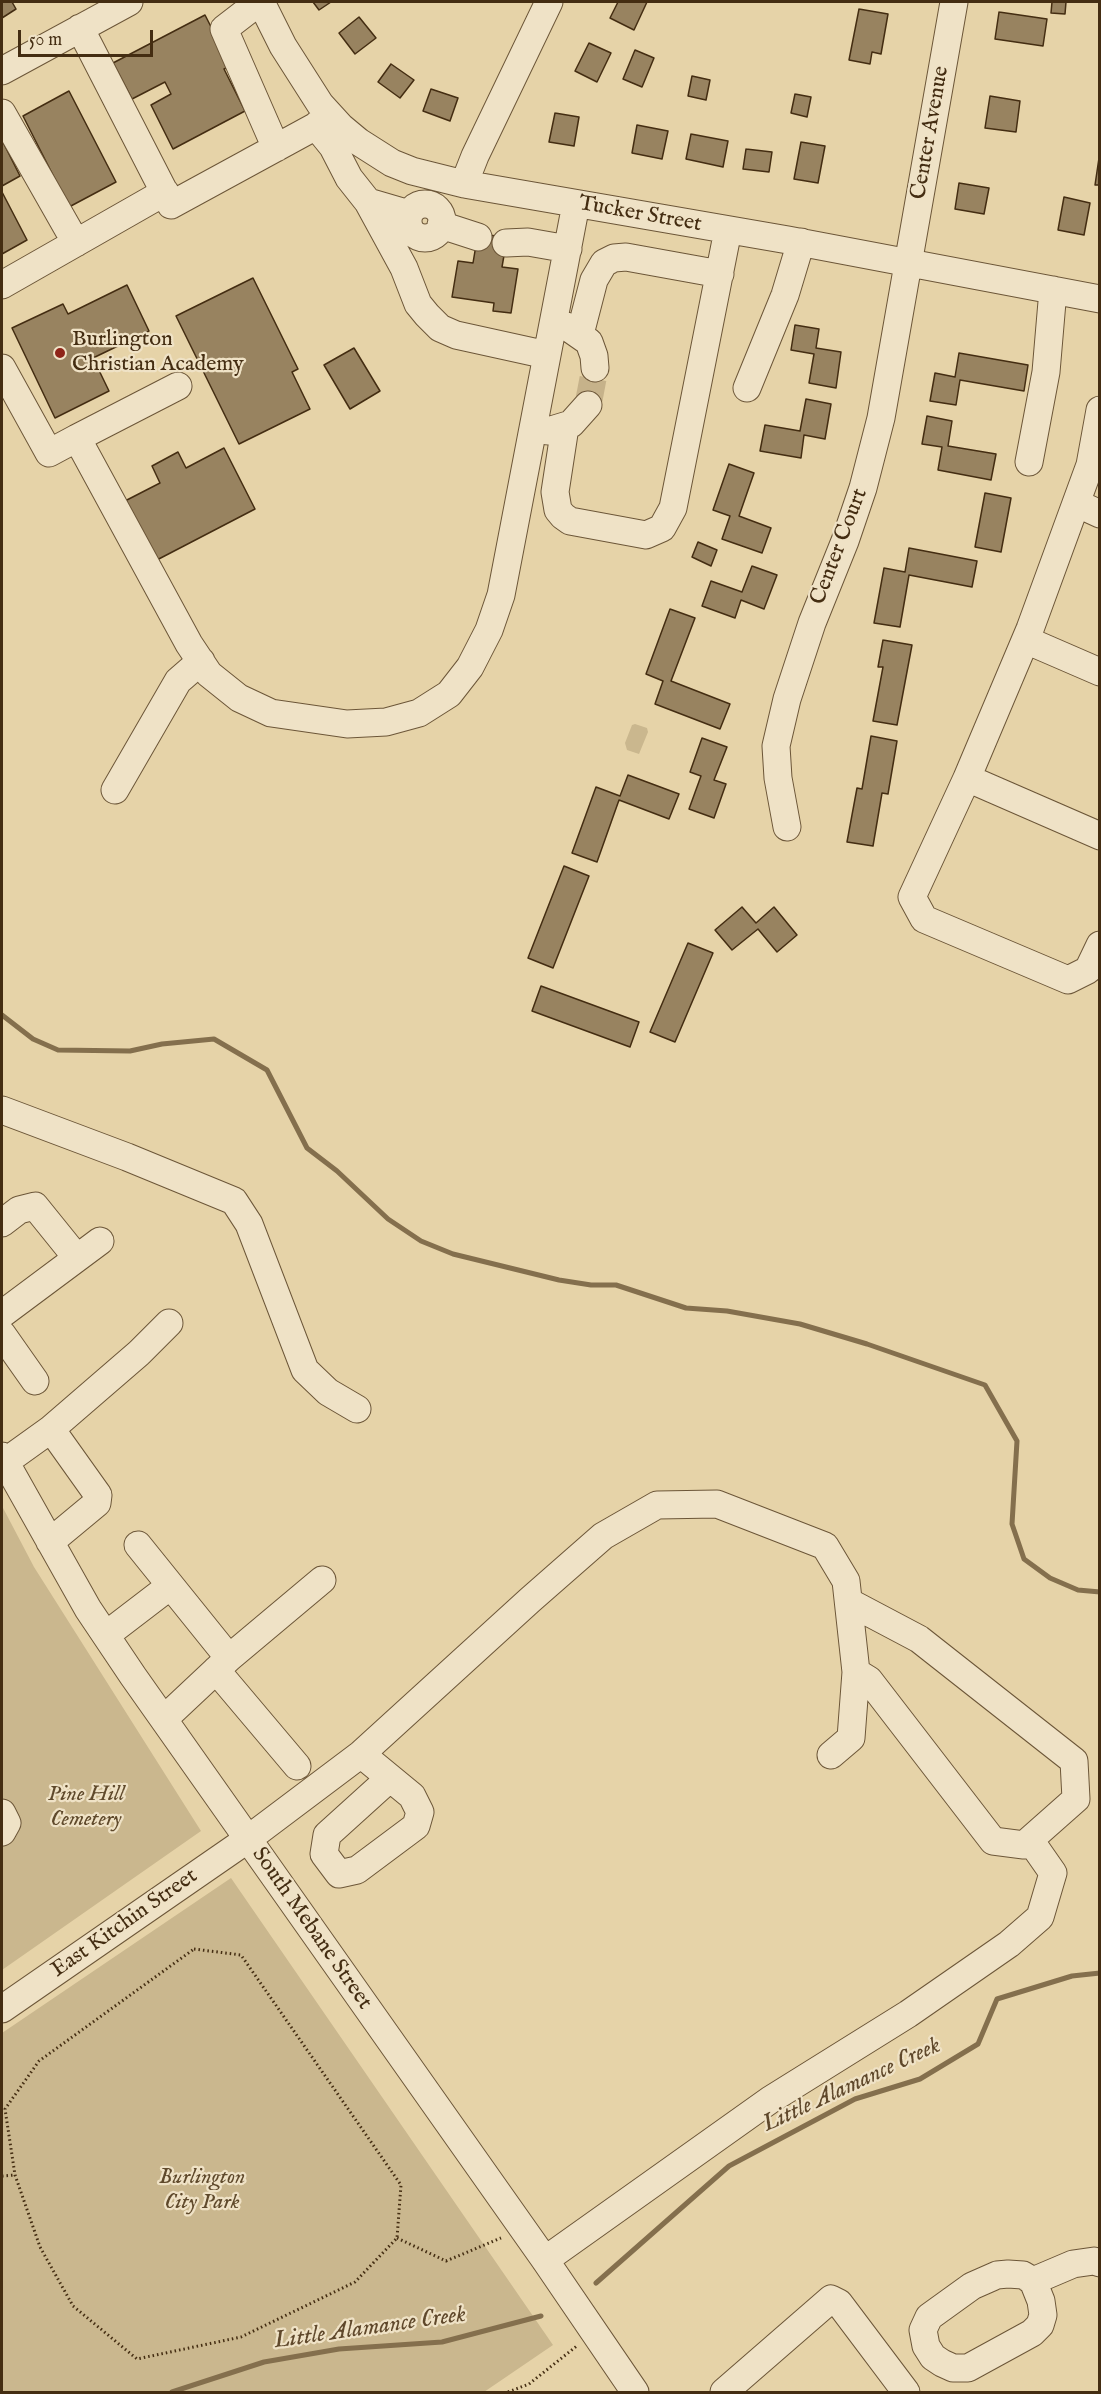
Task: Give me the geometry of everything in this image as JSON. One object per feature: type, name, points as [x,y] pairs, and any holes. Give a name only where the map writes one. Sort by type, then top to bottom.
[{"type":"street","points":[[2,71],[129,2]]},
{"type":"street","points":[[260,2],[224,29],[276,148]]},
{"type":"street","name":"Tucker Street","points":[[260,2],[283,46],[320,104],[323,120],[392,163],[464,184],[801,242],[908,264],[1100,298]]},
{"type":"street","points":[[464,184],[475,156],[549,2]]},
{"type":"street","name":"Center Avenue","points":[[908,264],[954,2]]},
{"type":"street","points":[[80,28],[171,206],[323,120],[333,147],[349,178],[368,202],[404,268],[418,304],[426,315],[440,328],[472,340],[547,355]]},
{"type":"street","points":[[2,113],[75,243]]},
{"type":"street","points":[[426,214],[434,177]]},
{"type":"street","points":[[2,285],[165,192]]},
{"type":"street","points":[[536,197],[517,242],[568,249]]},
{"type":"street","points":[[368,202],[426,214],[478,237]]},
{"type":"street","points":[[77,438],[189,644],[209,674],[239,698],[271,713],[308,720],[346,724],[386,722],[419,713],[449,694],[470,667],[489,630],[501,595],[576,204]]},
{"type":"street","points":[[565,427],[555,492],[558,510],[563,516],[570,521],[646,536],[662,528],[673,508],[728,230]]},
{"type":"street","points":[[747,388],[785,294],[801,242]]},
{"type":"street","points":[[580,334],[594,279],[604,263],[614,258],[626,257],[720,274]]},
{"type":"street","name":"Center Court","points":[[787,827],[778,778],[776,746],[787,699],[812,623],[845,542],[863,488],[881,418],[908,264]]},
{"type":"street","points":[[1029,462],[1046,372],[1053,290]]},
{"type":"street","points":[[554,321],[580,334],[589,342],[595,368]]},
{"type":"street","points":[[2,368],[49,453],[178,386]]},
{"type":"street","points":[[532,431],[548,431],[565,427],[571,424],[588,405]]},
{"type":"street","points":[[1100,410],[1090,465],[1088,508],[1026,640],[967,778],[912,897],[924,920],[1068,980],[1088,970],[1100,945]]},
{"type":"street","points":[[1026,640],[1100,672]]},
{"type":"street","points":[[115,790],[178,681],[201,661]]},
{"type":"street","points":[[967,778],[1100,836]]},
{"type":"street","points":[[2,1110],[127,1156],[234,1201],[249,1224],[305,1370],[328,1392],[357,1408]]},
{"type":"street","points":[[2,1223],[19,1210],[35,1206],[77,1258]]},
{"type":"street","points":[[2,1314],[100,1241]]},
{"type":"street","points":[[3,1463],[51,1429],[139,1353],[169,1323]]},
{"type":"street","points":[[2,1334],[35,1381]]},
{"type":"street","points":[[50,1542],[97,1503],[98,1495],[51,1429]]},
{"type":"street","name":"South Mebane Street","points":[[3,1463],[106,1635],[545,2260],[635,2392]]},
{"type":"street","name":"East Kitchin Street","points":[[2,2009],[248,1839],[361,1754],[603,1536],[657,1506],[717,1503],[825,1546],[846,1581],[856,1672],[851,1738],[831,1755]]},
{"type":"street","points":[[138,1545],[170,1586],[222,1664],[297,1766]]},
{"type":"street","points":[[164,1719],[222,1664],[322,1580]]},
{"type":"street","points":[[106,1635],[170,1586]]},
{"type":"street","points":[[849,1602],[919,1639],[1074,1761],[1076,1799],[1024,1845],[993,1840],[868,1680],[856,1672]]},
{"type":"street","points":[[361,1754],[390,1778]]},
{"type":"street","points":[[2,1813],[7,1823],[2,1832]]},
{"type":"street","points":[[545,2260],[770,2100],[908,2014],[1009,1944],[1040,1917],[1053,1873],[1030,1840]]},
{"type":"street","points":[[1033,2281],[1073,2264],[1094,2261],[1100,2263]]},
{"type":"street","points":[[724,2392],[831,2299],[839,2303],[906,2392]]},
{"type":"path","points":[[194,1949],[241,1955],[401,2185],[397,2238],[355,2282],[241,2337],[137,2359],[74,2306],[40,2247],[15,2175],[5,2109],[39,2061],[194,1949]]},
{"type":"path","points":[[2,2176],[15,2175]]},
{"type":"path","points":[[397,2238],[446,2261],[501,2238]]},
{"type":"path","points":[[508,2392],[529,2384],[578,2345]]},
{"type":"green space","points":[[632,725],[647,728],[648,732],[639,754],[627,750],[625,743]]},
{"type":"green space","name":"Pine Hill Cemetery","points":[[2,1506],[34,1567],[201,1831],[2,1970]]},
{"type":"green space","name":"Burlington City Park","points":[[231,1878],[553,2345],[484,2392],[2,2392],[2,2033]]},
{"type":"building","points":[[2,2],[12,2],[16,9],[2,18]]},
{"type":"building","points":[[313,2],[331,2],[319,10]]},
{"type":"building","points":[[618,2],[647,2],[634,30],[610,18]]},
{"type":"building","points":[[1052,2],[1066,2],[1065,14],[1051,13]]},
{"type":"building","points":[[859,9],[888,14],[881,54],[872,52],[870,64],[849,60]]},
{"type":"building","points":[[999,12],[1047,19],[1043,46],[995,39]]},
{"type":"building","points":[[205,15],[231,66],[224,69],[245,111],[173,149],[151,105],[171,94],[165,82],[132,99],[113,63]]},
{"type":"building","points":[[359,17],[376,38],[355,54],[339,33]]},
{"type":"building","points":[[589,43],[611,53],[597,82],[575,71]]},
{"type":"building","points":[[635,50],[654,58],[642,87],[623,79]]},
{"type":"building","points":[[391,64],[414,80],[400,98],[378,82]]},
{"type":"building","points":[[692,76],[710,80],[706,100],[688,96]]},
{"type":"building","points":[[431,89],[458,98],[450,121],[423,111]]},
{"type":"building","points":[[69,91],[116,182],[69,207],[23,116]]},
{"type":"building","points":[[795,94],[811,97],[807,117],[791,113]]},
{"type":"building","points":[[990,96],[1020,101],[1016,132],[985,128]]},
{"type":"building","points":[[555,113],[579,117],[574,146],[549,142]]},
{"type":"building","points":[[637,125],[668,131],[662,159],[632,153]]},
{"type":"building","points":[[691,134],[728,141],[723,167],[686,159]]},
{"type":"building","points":[[2,140],[20,176],[2,186]]},
{"type":"building","points":[[801,142],[825,146],[818,183],[794,179]]},
{"type":"building","points":[[746,149],[772,152],[769,172],[743,169]]},
{"type":"building","points":[[1099,158],[1100,185],[1095,185]]},
{"type":"building","points":[[959,183],[989,188],[984,214],[955,209]]},
{"type":"building","points":[[2,192],[27,240],[2,254]]},
{"type":"building","points":[[1064,197],[1090,203],[1084,235],[1058,230]]},
{"type":"building","points":[[478,233],[507,238],[502,267],[518,269],[511,313],[493,311],[494,303],[452,297],[458,261],[473,263]]},
{"type":"building","points":[[253,278],[298,369],[292,372],[310,409],[239,444],[176,316]]},
{"type":"building","points":[[127,285],[149,331],[93,358],[109,391],[55,418],[12,328],[63,304],[68,314]]},
{"type":"building","points":[[795,325],[819,329],[816,348],[841,352],[836,388],[809,383],[814,354],[791,350]]},
{"type":"building","points":[[354,348],[380,391],[350,409],[324,365]]},
{"type":"building","points":[[959,353],[1028,365],[1024,391],[960,380],[956,405],[930,401],[935,373],[955,377]]},
{"type":"building","points":[[806,399],[831,404],[825,439],[804,435],[801,458],[760,451],[765,425],[800,431]]},
{"type":"building","points":[[927,416],[952,421],[948,446],[996,454],[991,480],[938,470],[942,447],[922,444]]},
{"type":"building","points":[[224,448],[255,509],[153,562],[123,502],[160,483],[152,466],[178,452],[186,468]]},
{"type":"building","points":[[729,464],[754,473],[739,516],[771,528],[762,553],[722,539],[730,516],[713,510]]},
{"type":"building","points":[[985,493],[1011,498],[1001,552],[975,547]]},
{"type":"building","points":[[698,542],[717,550],[711,566],[692,557]]},
{"type":"building","points":[[909,548],[977,561],[972,587],[909,575],[900,627],[874,623],[884,568],[905,572]]},
{"type":"building","points":[[752,566],[777,575],[764,609],[741,600],[735,618],[702,606],[711,581],[742,592]]},
{"type":"building","points":[[670,609],[695,618],[671,681],[730,704],[720,729],[655,704],[663,681],[646,674]]},
{"type":"building","points":[[883,640],[912,645],[897,725],[873,721],[883,667],[878,667]]},
{"type":"building","points":[[871,736],[897,741],[888,794],[882,793],[873,846],[847,842],[857,788],[862,789]]},
{"type":"building","points":[[702,738],[727,747],[714,780],[726,784],[714,818],[689,809],[701,776],[690,772]]},
{"type":"building","points":[[628,775],[679,794],[669,819],[619,800],[597,862],[572,853],[596,787],[620,796]]},
{"type":"building","points":[[564,866],[589,876],[553,968],[528,958]]},
{"type":"building","points":[[742,907],[756,923],[774,907],[797,935],[777,952],[758,929],[732,950],[715,930]]},
{"type":"building","points":[[688,943],[713,953],[675,1042],[650,1032]]},
{"type":"building","points":[[541,986],[639,1022],[630,1047],[532,1011]]},
{"type":"waterway","points":[[2,1015],[33,1039],[58,1050],[130,1051],[162,1044],[214,1039],[267,1070],[307,1148],[337,1171],[388,1219],[421,1241],[453,1254],[559,1280],[591,1285],[616,1285],[686,1308],[727,1311],[800,1324],[867,1344],[985,1385],[1017,1441],[1012,1524],[1024,1559],[1050,1578],[1078,1590],[1100,1592]]},
{"type":"waterway","name":"Little Alamance Creek","points":[[596,2283],[729,2166],[855,2099],[920,2079],[978,2044],[997,1999],[1072,1976],[1100,1973]]},
{"type":"waterway","name":"Little Alamance Creek","points":[[172,2392],[264,2362],[339,2349],[442,2342],[541,2316]]},
{"type":"tunnel","points":[[588,405],[595,368]]},
{"type":"place","name":"Burlington Christian Academy","points":[[60,353]]}]
